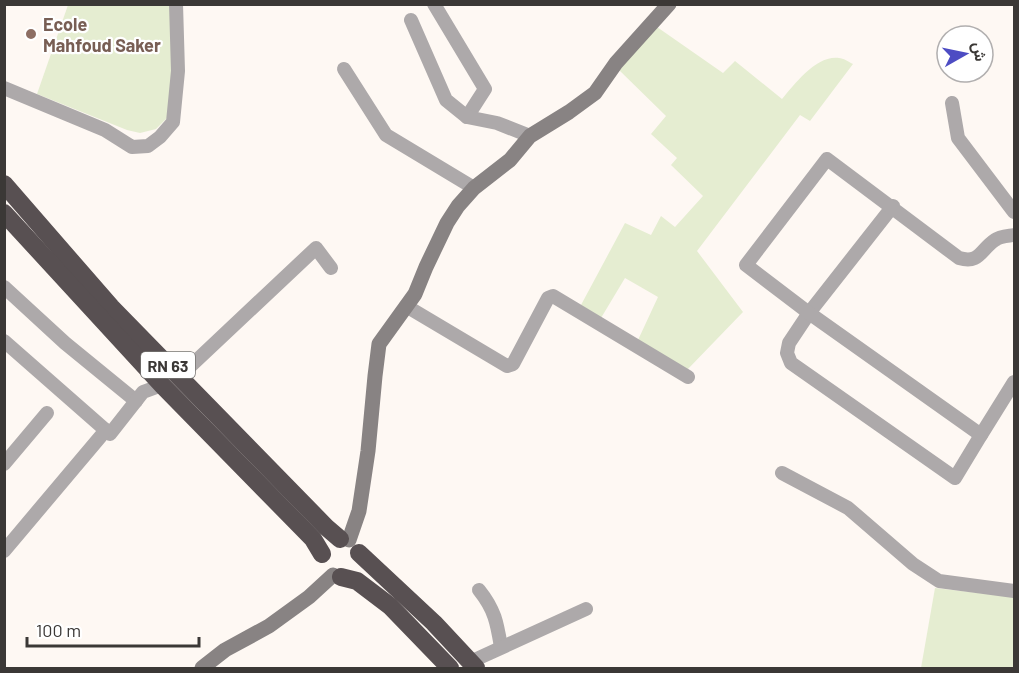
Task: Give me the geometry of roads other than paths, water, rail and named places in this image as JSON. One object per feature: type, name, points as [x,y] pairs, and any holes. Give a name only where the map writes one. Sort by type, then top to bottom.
[{"type":"highway","name":"RN 63","points":[[4,184],[111,307],[326,527],[349,544],[434,623],[473,665]]},
{"type":"highway","name":"RN 63","points":[[4,213],[162,385],[313,539],[322,554],[322,562],[326,570],[337,576]]},
{"type":"highway","points":[[322,554],[332,541],[349,544],[359,562],[356,569],[349,574],[337,576]]},
{"type":"highway","points":[[337,576],[357,581],[383,600],[450,669]]},
{"type":"street","points":[[4,88],[105,130],[132,147],[148,146],[160,137],[173,122],[178,71],[176,4]]},
{"type":"street","points":[[434,4],[485,89],[467,117]]},
{"type":"street","points":[[349,544],[359,511],[368,452],[379,344],[415,294],[447,223],[474,188],[510,160],[530,136],[595,93],[616,63],[669,4]]},
{"type":"street","points":[[411,20],[446,100],[467,117],[497,123],[530,136]]},
{"type":"street","points":[[344,69],[386,135],[474,188]]},
{"type":"street","points":[[952,103],[958,138],[1014,212]]},
{"type":"street","points":[[981,435],[809,313],[746,265],[827,159],[893,206],[959,258],[970,261],[997,238],[1014,235]]},
{"type":"street","points":[[893,206],[809,313],[789,343],[787,353],[790,363],[955,478],[1014,382]]},
{"type":"street","points":[[180,376],[316,248],[332,268]]},
{"type":"street","points":[[4,287],[65,344],[136,401]]},
{"type":"street","points":[[406,306],[507,366],[513,364],[548,298],[553,296],[688,377]]},
{"type":"street","points":[[4,341],[110,434],[143,392],[162,385]]},
{"type":"street","points":[[4,464],[47,413]]},
{"type":"street","points":[[4,551],[106,430]]},
{"type":"street","points":[[782,473],[848,508],[913,564],[939,581],[1014,591]]},
{"type":"street","points":[[202,669],[225,650],[269,626],[337,576]]},
{"type":"street","points":[[479,590],[496,618],[501,647]]},
{"type":"street","points":[[473,665],[501,647],[586,609]]},
{"type":"place","name":"Ecole Mahfoud Saker","points":[[31,34]]}]
